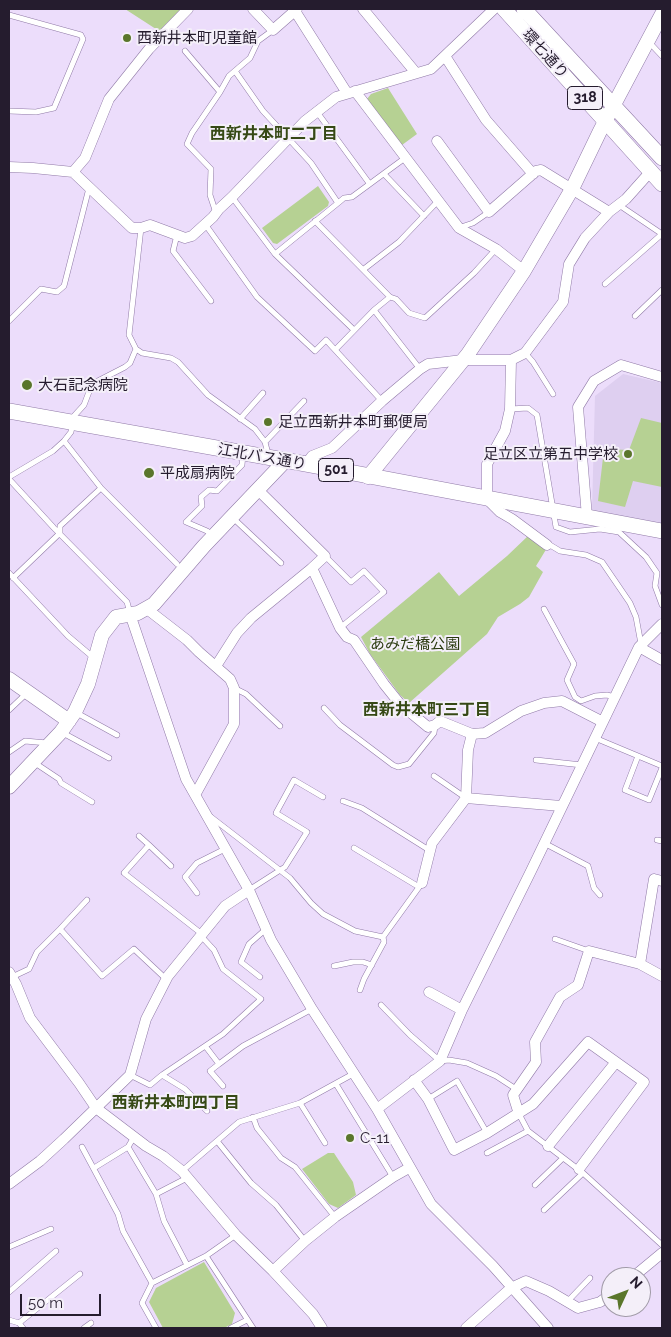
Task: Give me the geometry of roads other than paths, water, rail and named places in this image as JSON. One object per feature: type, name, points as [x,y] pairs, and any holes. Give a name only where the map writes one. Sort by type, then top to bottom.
[{"type":"main road","name":"環七通り","points":[[524,9],[662,158]]},
{"type":"main road","name":"環七通り","points":[[502,10],[662,184]]},
{"type":"main road","name":"江北バス通り","points":[[9,411],[73,424],[306,464],[662,531]]},
{"type":"street","points":[[73,172],[85,158],[109,99],[148,49],[188,9]]},
{"type":"street","points":[[253,9],[273,30],[296,10],[351,92],[459,228],[496,249],[524,271]]},
{"type":"street","points":[[363,9],[416,74]]},
{"type":"street","points":[[9,167],[73,172],[132,228],[150,225],[185,238],[192,236],[305,121],[336,97],[431,69],[502,10]]},
{"type":"street","points":[[368,476],[464,360],[524,271],[572,189],[605,120],[662,14]]},
{"type":"street","points":[[445,56],[486,120],[533,174]]},
{"type":"street","points":[[438,141],[489,212],[533,174],[541,170],[609,212]]},
{"type":"street","points":[[306,464],[312,456],[332,448],[382,401],[428,364],[464,360],[511,360],[525,353],[563,302],[569,264],[585,238],[651,171]]},
{"type":"street","points":[[511,360],[510,409],[505,431],[488,464],[487,498],[500,512],[547,545]]},
{"type":"street","points":[[587,517],[578,407],[594,381],[622,365],[662,377]]},
{"type":"street","points":[[9,788],[68,722],[88,684],[102,635],[116,617],[147,609],[154,604],[213,537],[285,461]]},
{"type":"street","points":[[216,666],[237,633],[250,618],[325,556],[257,489]]},
{"type":"street","points":[[312,568],[340,628],[347,637],[354,640],[400,704],[428,727],[435,726],[440,721],[472,734],[485,733],[521,712],[544,703],[562,701],[577,704],[603,722]]},
{"type":"street","points":[[147,609],[187,640],[230,678],[234,688],[234,724],[195,795]]},
{"type":"street","points":[[130,614],[186,780],[226,848],[249,890],[266,929],[312,1009],[353,1074],[378,1109],[409,1168],[431,1204],[493,1266],[548,1328]]},
{"type":"street","points":[[378,1109],[440,1061],[462,1010],[614,697],[640,646],[662,624]]},
{"type":"street","points":[[640,646],[662,660]]},
{"type":"street","points":[[9,679],[68,722]]},
{"type":"street","points":[[420,885],[432,843],[466,798],[468,750],[472,734]]},
{"type":"street","points":[[466,798],[561,806]]},
{"type":"street","points":[[640,964],[654,879],[662,881]]},
{"type":"street","points":[[9,1184],[40,1161],[130,1075],[146,1018],[166,979],[225,906],[249,890]]},
{"type":"street","points":[[519,1114],[513,1095],[536,1062],[535,1042],[560,997],[578,985],[589,951],[640,964],[662,976]]},
{"type":"street","points":[[10,974],[30,1018],[96,1108],[134,1137],[164,1156],[184,1174],[236,1235],[313,1314],[322,1328]]},
{"type":"street","points":[[429,992],[462,1010]]},
{"type":"street","points":[[414,1080],[428,1099],[454,1150],[487,1133],[533,1104],[588,1042],[644,1082],[581,1171]]},
{"type":"street","points":[[548,1146],[616,1062]]},
{"type":"street","points":[[273,1271],[305,1241],[335,1217],[409,1168]]},
{"type":"street","points":[[645,1267],[662,1253]]},
{"type":"street","points":[[466,1328],[511,1288],[526,1281],[549,1291],[578,1308],[601,1301]]},
{"type":"lane","points":[[9,15],[81,35],[83,39],[54,108],[36,112],[9,111]]},
{"type":"lane","points":[[216,213],[210,195],[211,169],[187,144],[192,133],[229,76],[250,58],[258,41],[273,30]]},
{"type":"lane","points":[[648,40],[662,56]]},
{"type":"lane","points":[[185,51],[220,92]]},
{"type":"lane","points":[[235,71],[263,111],[311,163],[338,203]]},
{"type":"lane","points":[[317,112],[369,183]]},
{"type":"lane","points":[[275,254],[344,198],[352,197],[405,158]]},
{"type":"lane","points":[[384,174],[424,216]]},
{"type":"lane","points":[[9,321],[41,289],[57,292],[64,286],[89,188]]},
{"type":"lane","points":[[232,197],[275,254],[354,330]]},
{"type":"lane","points":[[364,269],[400,242],[438,201]]},
{"type":"lane","points":[[605,284],[662,234],[619,205]]},
{"type":"lane","points":[[459,228],[473,224],[489,212]]},
{"type":"lane","points":[[315,221],[390,297],[396,299],[409,313],[425,318],[474,273],[496,249]]},
{"type":"lane","points":[[205,224],[258,296],[315,351],[326,340],[382,401]]},
{"type":"lane","points":[[141,228],[129,335],[136,349],[142,353],[171,358],[178,362],[208,395],[255,429],[264,442],[270,458]]},
{"type":"lane","points":[[177,234],[173,251],[211,301]]},
{"type":"lane","points":[[635,316],[662,290]]},
{"type":"lane","points":[[336,349],[374,310],[390,297]]},
{"type":"lane","points":[[374,310],[420,369]]},
{"type":"lane","points":[[130,614],[126,602],[9,478],[53,451],[64,441],[70,432],[74,416],[84,405],[92,384],[125,367],[130,363],[136,349]]},
{"type":"lane","points":[[525,353],[533,362],[553,394]]},
{"type":"lane","points":[[240,419],[263,393]]},
{"type":"lane","points":[[264,442],[304,401]]},
{"type":"lane","points":[[510,409],[528,408],[536,415],[556,527],[570,532],[600,529],[619,532],[646,557],[657,572],[655,586],[662,605]]},
{"type":"lane","points":[[64,441],[101,488],[177,564]]},
{"type":"lane","points":[[213,537],[207,531],[186,522],[202,506],[201,497],[209,490],[217,491],[242,465],[243,453]]},
{"type":"lane","points":[[95,659],[68,636],[10,575],[60,533],[60,526],[101,488]]},
{"type":"lane","points":[[232,518],[281,563]]},
{"type":"lane","points":[[547,545],[560,551],[586,554],[602,562],[630,603],[636,617],[640,646]]},
{"type":"lane","points":[[325,556],[351,582],[364,571],[384,592],[340,628]]},
{"type":"lane","points":[[544,609],[574,664],[566,680],[577,704],[595,696],[607,695],[614,697]]},
{"type":"lane","points":[[234,688],[246,694],[280,726]]},
{"type":"lane","points":[[9,710],[29,692]]},
{"type":"lane","points":[[324,708],[340,726],[392,766],[398,767],[409,764],[434,733],[435,726]]},
{"type":"lane","points":[[68,722],[117,734]]},
{"type":"lane","points":[[68,722],[109,758]]},
{"type":"lane","points":[[595,738],[638,756],[662,767],[649,800],[625,790],[638,756]]},
{"type":"lane","points":[[9,752],[25,741],[50,743]]},
{"type":"lane","points":[[536,760],[582,765]]},
{"type":"lane","points":[[33,761],[59,779],[61,783],[92,802]]},
{"type":"lane","points":[[434,776],[466,798]]},
{"type":"lane","points":[[249,890],[284,867],[307,832],[276,813],[294,780],[322,797]]},
{"type":"lane","points":[[343,801],[362,808],[429,850]]},
{"type":"lane","points":[[207,814],[290,878],[323,914],[355,931],[384,936]]},
{"type":"lane","points":[[139,836],[171,866]]},
{"type":"lane","points":[[544,843],[588,866],[594,888],[600,895]]},
{"type":"lane","points":[[130,1075],[150,1085],[223,1034],[261,999],[223,969],[214,950],[201,935],[124,873],[149,845]]},
{"type":"lane","points":[[197,893],[185,877],[196,864],[226,848]]},
{"type":"lane","points":[[354,848],[420,885],[384,936],[384,942],[360,990]]},
{"type":"lane","points":[[10,974],[29,969],[37,952],[87,900]]},
{"type":"lane","points":[[60,929],[102,976],[134,949],[166,979]]},
{"type":"lane","points":[[260,976],[241,962],[248,944],[266,929]]},
{"type":"lane","points":[[555,939],[589,951]]},
{"type":"lane","points":[[334,966],[353,962],[363,962],[372,965]]},
{"type":"lane","points":[[381,1005],[410,1035],[440,1061],[459,1062],[476,1067],[507,1082],[517,1090]]},
{"type":"lane","points":[[224,1086],[210,1071],[244,1046],[312,1009]]},
{"type":"lane","points":[[206,1047],[219,1064]]},
{"type":"lane","points":[[156,1194],[184,1174],[216,1141],[239,1122],[300,1103],[353,1074]]},
{"type":"lane","points":[[162,1075],[185,1089],[207,1111]]},
{"type":"lane","points":[[428,1099],[457,1081],[487,1133]]},
{"type":"lane","points":[[336,1084],[393,1177]]},
{"type":"lane","points":[[300,1103],[325,1143]]},
{"type":"lane","points":[[519,1114],[528,1131],[581,1171],[662,1245]]},
{"type":"lane","points":[[253,1117],[256,1128],[281,1158],[295,1167],[335,1217]]},
{"type":"lane","points":[[487,1153],[528,1131]]},
{"type":"lane","points":[[94,1168],[128,1147],[134,1137]]},
{"type":"lane","points":[[216,1141],[250,1183],[276,1204],[305,1241]]},
{"type":"lane","points":[[82,1147],[118,1214],[123,1231],[152,1283]]},
{"type":"lane","points":[[128,1147],[156,1194],[164,1220],[187,1265]]},
{"type":"lane","points":[[535,1185],[564,1158]]},
{"type":"lane","points":[[544,1210],[581,1171]]},
{"type":"lane","points":[[9,1238],[11,1246],[51,1229]]},
{"type":"lane","points":[[156,1328],[142,1303],[152,1283],[206,1256],[236,1235]]},
{"type":"lane","points":[[9,1292],[56,1251]]},
{"type":"lane","points":[[206,1256],[253,1328]]},
{"type":"lane","points":[[18,1323],[80,1274]]},
{"type":"lane","points":[[567,1302],[590,1278]]},
{"type":"lane","points":[[9,1320],[18,1323],[23,1328]]},
{"type":"lane","points":[[231,1328],[247,1320]]},
{"type":"lane","points":[[84,1328],[91,1323]]},
{"type":"place","name":"西新井本町児童館","points":[[127,38]]},
{"type":"place","name":"大石記念病院","points":[[27,385]]},
{"type":"place","name":"足立西新井本町郵便局","points":[[268,422]]},
{"type":"place","name":"足立区立第五中学校","points":[[628,454]]},
{"type":"place","name":"平成扇病院","points":[[149,473]]},
{"type":"place","name":"C-11","points":[[350,1138]]},
{"type":"district","name":"西新井本町二丁目","points":[[274,134]]},
{"type":"district","name":"西新井本町三丁目","points":[[427,710]]},
{"type":"district","name":"西新井本町四丁目","points":[[176,1103]]},
{"type":"park label","name":"あみだ橋公園","points":[[415,644]]}]
